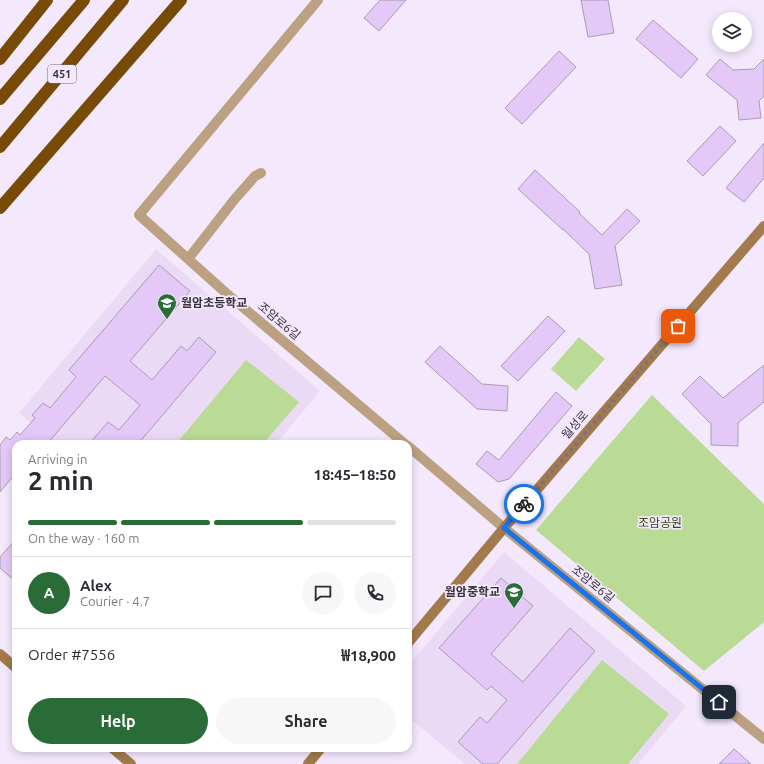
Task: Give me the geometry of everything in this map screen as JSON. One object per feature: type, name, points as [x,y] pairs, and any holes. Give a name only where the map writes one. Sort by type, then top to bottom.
[{"type":"highway","points":[[0,59],[47,0]]},
{"type":"highway","name":"451","points":[[0,99],[84,0]]},
{"type":"highway","name":"451","points":[[0,147],[123,0]]},
{"type":"highway","points":[[0,208],[181,0]]},
{"type":"street","name":"조암로6길","points":[[318,0],[139,215],[226,293],[400,440]]},
{"type":"street","points":[[188,259],[234,200],[255,176],[261,173]]},
{"type":"street","name":"월성로","points":[[412,638],[504,528],[764,226]]},
{"type":"street","name":"조암로6길","points":[[412,449],[504,528],[764,739]]},
{"type":"street","points":[[0,654],[12,664]]},
{"type":"street","points":[[117,752],[131,764]]},
{"type":"street","points":[[308,764],[318,752]]},
{"type":"shaded area","name":"월암초등학교","points":[[156,249],[320,391],[279,440],[51,440],[19,413]]},
{"type":"shaded area","name":"월암중학교","points":[[504,552],[686,706],[638,764],[465,764],[412,720],[412,661]]},
{"type":"green space","points":[[579,337],[605,359],[576,391],[551,369]]},
{"type":"green space","points":[[246,360],[299,402],[266,440],[179,440]]},
{"type":"green space","name":"조암공원","points":[[652,395],[764,504],[764,622],[704,671],[536,530]]},
{"type":"green space","points":[[602,660],[669,714],[628,764],[517,764]]},
{"type":"building","points":[[380,0],[406,0],[379,31],[364,18]]},
{"type":"building","points":[[581,0],[608,0],[614,33],[588,37]]},
{"type":"building","points":[[653,20],[698,59],[681,78],[636,39]]},
{"type":"building","points":[[559,51],[576,67],[522,124],[505,108]]},
{"type":"building","points":[[720,59],[733,70],[754,69],[764,59],[764,96],[759,101],[761,118],[739,120],[737,100],[706,75]]},
{"type":"building","points":[[720,126],[736,141],[703,176],[687,161]]},
{"type":"building","points":[[764,143],[764,178],[744,202],[726,188]]},
{"type":"building","points":[[535,170],[602,235],[627,209],[640,221],[615,246],[622,285],[595,289],[589,254],[518,189]]},
{"type":"building","points":[[159,265],[190,291],[130,361],[152,380],[181,346],[187,351],[199,337],[216,352],[141,440],[92,440],[108,422],[119,430],[140,405],[105,376],[50,440],[12,440],[12,478],[0,492],[0,445],[6,437],[10,440],[17,432],[20,435],[35,418],[32,415],[43,403],[50,408],[76,377],[69,370]]},
{"type":"building","points":[[548,316],[565,331],[518,381],[501,366]]},
{"type":"building","points":[[440,346],[482,384],[508,386],[507,411],[477,409],[425,362]]},
{"type":"building","points":[[764,365],[764,402],[738,423],[738,446],[711,445],[711,424],[682,394],[700,376],[723,398]]},
{"type":"building","points":[[556,392],[572,406],[509,479],[498,482],[476,464],[487,451],[499,460]]},
{"type":"building","points":[[12,544],[12,578],[0,568],[0,557]]},
{"type":"building","points":[[501,578],[533,606],[491,654],[523,682],[570,628],[595,651],[497,764],[483,764],[458,742],[480,717],[487,723],[507,700],[491,686],[487,690],[439,648]]},
{"type":"building","points":[[734,749],[751,764],[719,764]]},
{"type":"way so far","points":[[524,504],[678,326]]},
{"type":"place","name":"월암초등학교","points":[[167,320]]},
{"type":"place","name":"월암중학교","points":[[514,609]]},
{"type":"route","points":[[524,504],[504,528],[719,702]]}]
